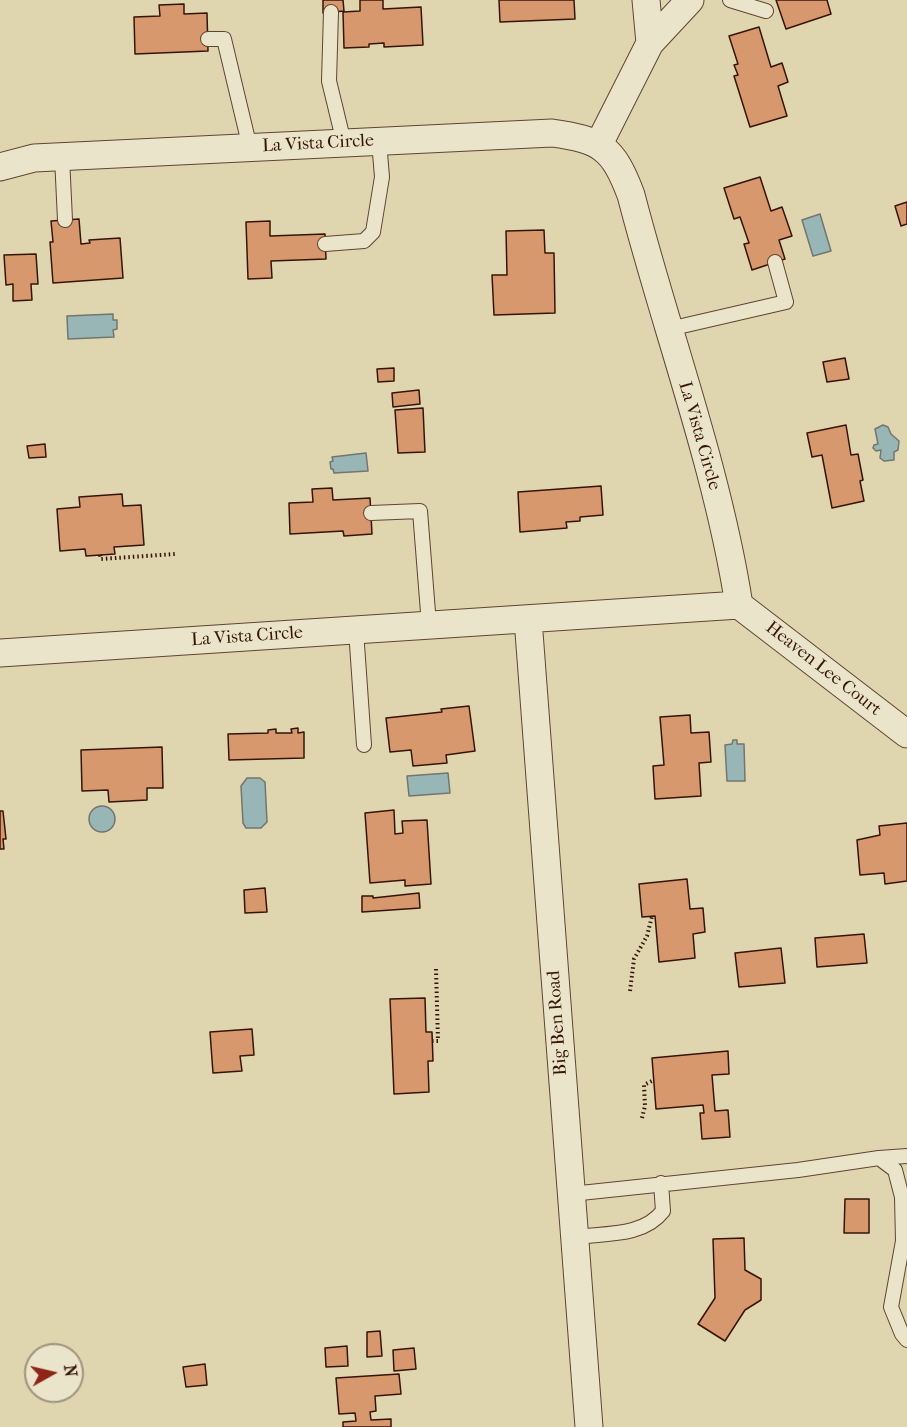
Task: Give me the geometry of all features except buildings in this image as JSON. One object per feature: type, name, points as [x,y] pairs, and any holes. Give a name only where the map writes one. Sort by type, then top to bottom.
[{"type":"street","points":[[646,0],[650,43]]},
{"type":"street","points":[[599,144],[650,43],[690,0]]},
{"type":"street","name":"La Vista Circle","points":[[0,167],[34,158],[552,133],[582,137],[599,144],[611,155],[623,174],[712,478],[731,556],[739,604],[0,654]]},
{"type":"street","name":"Heaven Lee Court","points":[[739,604],[907,734]]},
{"type":"street","name":"Big Ben Road","points":[[528,619],[589,1427]]},
{"type":"lane","points":[[730,0],[766,11]]},
{"type":"lane","points":[[331,12],[329,81],[344,143]]},
{"type":"lane","points":[[208,39],[224,39],[250,148]]},
{"type":"lane","points":[[325,244],[364,241],[373,232],[382,177],[379,141]]},
{"type":"lane","points":[[62,157],[65,220]]},
{"type":"lane","points":[[669,329],[786,302],[775,262]]},
{"type":"lane","points":[[371,513],[420,511],[429,625]]},
{"type":"lane","points":[[356,630],[364,745]]},
{"type":"lane","points":[[571,1194],[907,1156]]},
{"type":"lane","points":[[879,1158],[895,1170],[902,1197],[903,1241],[891,1307],[902,1334],[907,1340]]},
{"type":"lane","points":[[575,1237],[630,1232],[647,1226],[663,1211],[661,1183]]},
{"type":"path","points":[[100,555],[101,559],[175,554]]},
{"type":"path","points":[[630,991],[634,958],[647,936],[652,916]]},
{"type":"path","points":[[432,1041],[438,1041],[436,969]]},
{"type":"path","points":[[642,1118],[645,1106],[644,1085],[654,1080]]},
{"type":"water","points":[[820,214],[831,251],[813,256],[802,220]]},
{"type":"water","points":[[113,314],[113,320],[117,320],[117,329],[113,330],[114,337],[68,339],[67,316]]},
{"type":"water","points":[[883,425],[888,427],[891,434],[899,441],[898,450],[894,452],[894,460],[884,461],[880,458],[881,450],[876,451],[873,448],[878,444],[875,429]]},
{"type":"water","points":[[366,453],[368,471],[334,473],[331,469],[332,457]]},
{"type":"water","points":[[733,740],[737,740],[737,744],[744,744],[745,781],[727,781],[725,745],[732,744]]},
{"type":"water","points":[[448,773],[450,793],[409,796],[407,776]]},
{"type":"water","points":[[247,778],[260,778],[265,782],[267,822],[261,828],[246,828],[243,823],[241,786]]},
{"type":"water","points":[[102,806],[111,810],[115,819],[111,828],[102,832],[93,828],[89,819],[93,810]]}]
